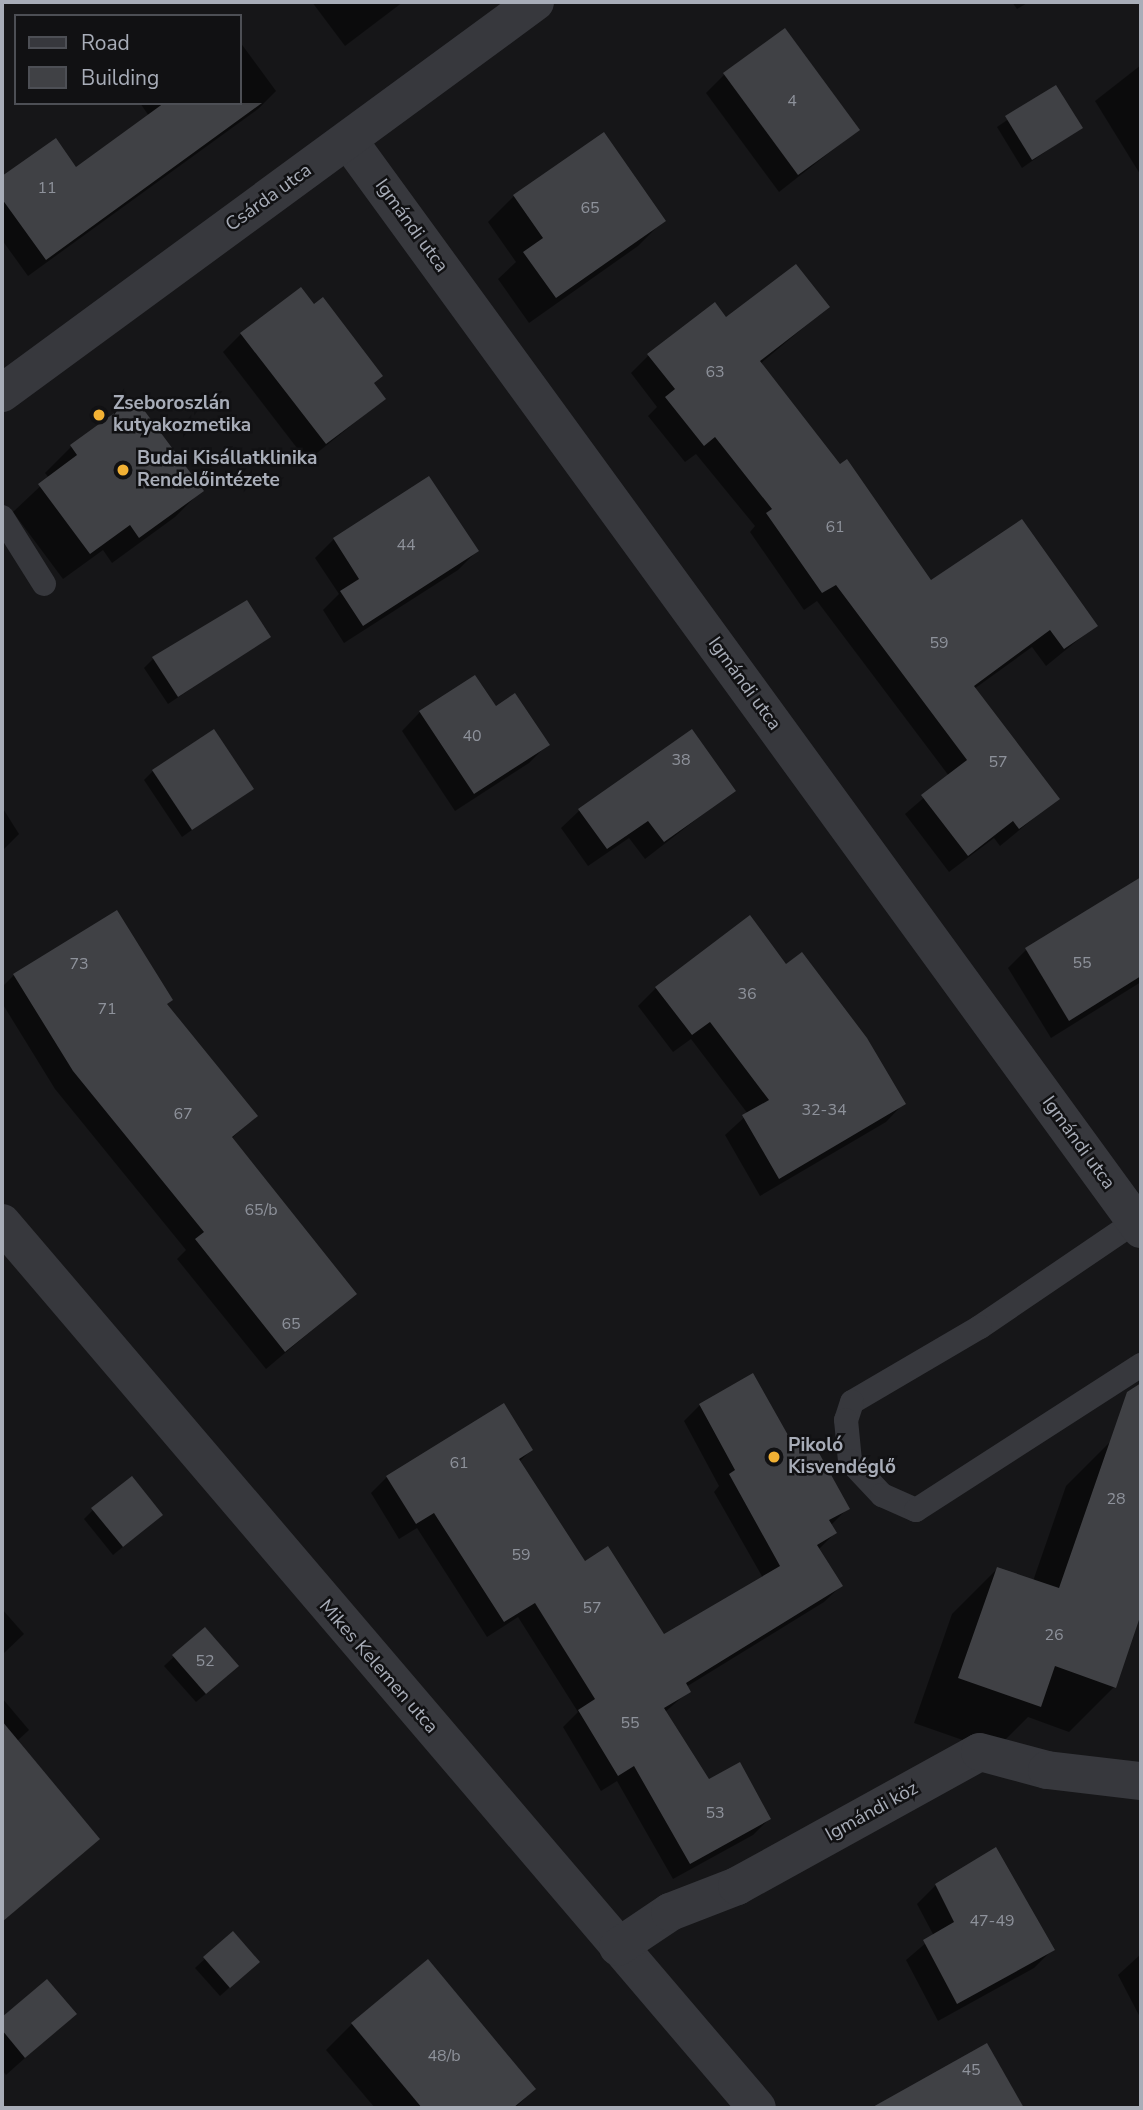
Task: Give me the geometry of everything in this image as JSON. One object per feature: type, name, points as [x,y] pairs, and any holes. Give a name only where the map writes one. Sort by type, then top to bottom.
[{"type":"street","name":"Csárda utca","points":[[2,393],[535,2]]},
{"type":"street","name":"Igmándi utca","points":[[348,140],[1138,1225]]},
{"type":"street","name":"Mikes Kelemen utca","points":[[2,1223],[757,2108]]},
{"type":"street","name":"Igmándi köz","points":[[618,1947],[670,1912],[737,1886],[980,1752],[1047,1770],[1141,1781]]},
{"type":"lane","points":[[2,517],[44,584]]},
{"type":"lane","points":[[1138,1225],[980,1327],[852,1402],[846,1420],[850,1461],[882,1495],[916,1510],[1141,1365]]},
{"type":"building","points":[[785,28],[860,130],[798,175],[723,73]]},
{"type":"building","points":[[1056,85],[1083,128],[1032,160],[1005,116]]},
{"type":"building","points":[[262,103],[46,260],[2,199],[2,176],[56,138],[76,167],[161,105]]},
{"type":"building","points":[[604,132],[666,221],[556,298],[523,252],[543,238],[513,195]]},
{"type":"building","points":[[796,264],[830,307],[760,361],[840,464],[847,459],[931,580],[1022,519],[1098,626],[1064,649],[1050,630],[974,686],[1060,799],[1019,829],[1013,821],[968,856],[921,795],[967,760],[836,585],[822,593],[766,513],[772,509],[715,437],[704,446],[665,397],[675,389],[647,354],[715,302],[726,317]]},
{"type":"building","points":[[301,287],[314,304],[323,297],[383,376],[374,383],[386,399],[326,444],[240,333]]},
{"type":"building","name":"Budai Kisállatklinika Rendelőintézete","points":[[135,398],[204,491],[139,538],[130,525],[90,554],[38,484],[77,455],[70,445]]},
{"type":"building","points":[[429,476],[479,551],[363,626],[340,591],[359,579],[333,538]]},
{"type":"building","points":[[247,600],[271,637],[178,697],[152,657]]},
{"type":"building","points":[[475,675],[496,706],[515,693],[550,745],[474,794],[419,711]]},
{"type":"building","points":[[214,729],[254,789],[192,830],[152,770]]},
{"type":"building","points":[[692,729],[736,791],[664,842],[648,821],[607,849],[578,809]]},
{"type":"building","points":[[1141,877],[1141,976],[1069,1021],[1025,948]]},
{"type":"building","points":[[117,910],[173,1000],[167,1004],[258,1116],[232,1137],[357,1294],[285,1352],[195,1239],[204,1232],[73,1071],[13,974]]},
{"type":"building","points":[[750,915],[786,964],[802,952],[867,1038],[906,1104],[779,1179],[742,1115],[769,1100],[710,1022],[692,1035],[655,987]]},
{"type":"building","points":[[753,1373],[793,1444],[809,1435],[850,1509],[829,1520],[837,1533],[817,1545],[843,1586],[686,1683],[691,1692],[664,1708],[709,1779],[740,1762],[771,1819],[690,1864],[634,1766],[618,1776],[578,1710],[595,1699],[535,1603],[504,1622],[434,1513],[416,1524],[386,1476],[504,1403],[533,1450],[519,1459],[585,1561],[608,1546],[664,1634],[780,1566],[729,1474],[735,1470],[699,1404]]},
{"type":"building","points":[[1141,1383],[1141,1614],[1116,1688],[1055,1666],[1041,1707],[958,1678],[997,1567],[1059,1588],[1127,1392]]},
{"type":"building","points":[[132,1476],[163,1515],[123,1547],[91,1508]]},
{"type":"building","points":[[205,1627],[239,1666],[206,1694],[172,1655]]},
{"type":"building","points":[[2,1721],[100,1839],[2,1922]]},
{"type":"building","points":[[996,1847],[1055,1950],[957,2004],[923,1940],[954,1922],[935,1884]]},
{"type":"building","points":[[233,1931],[260,1962],[230,1988],[203,1957]]},
{"type":"building","points":[[428,1959],[536,2089],[513,2108],[422,2108],[351,2023]]},
{"type":"building","points":[[47,1979],[77,2014],[25,2058],[2,2030],[2,2017]]},
{"type":"building","points":[[987,2043],[1024,2108],[871,2108]]},
{"type":"place","name":"Zseboroszlán kutyakozmetika","points":[[99,415]]},
{"type":"place","name":"Budai Kisállatklinika Rendelőintézete","points":[[123,470]]},
{"type":"place","name":"Pikoló Kisvendéglő","points":[[774,1457]]}]
